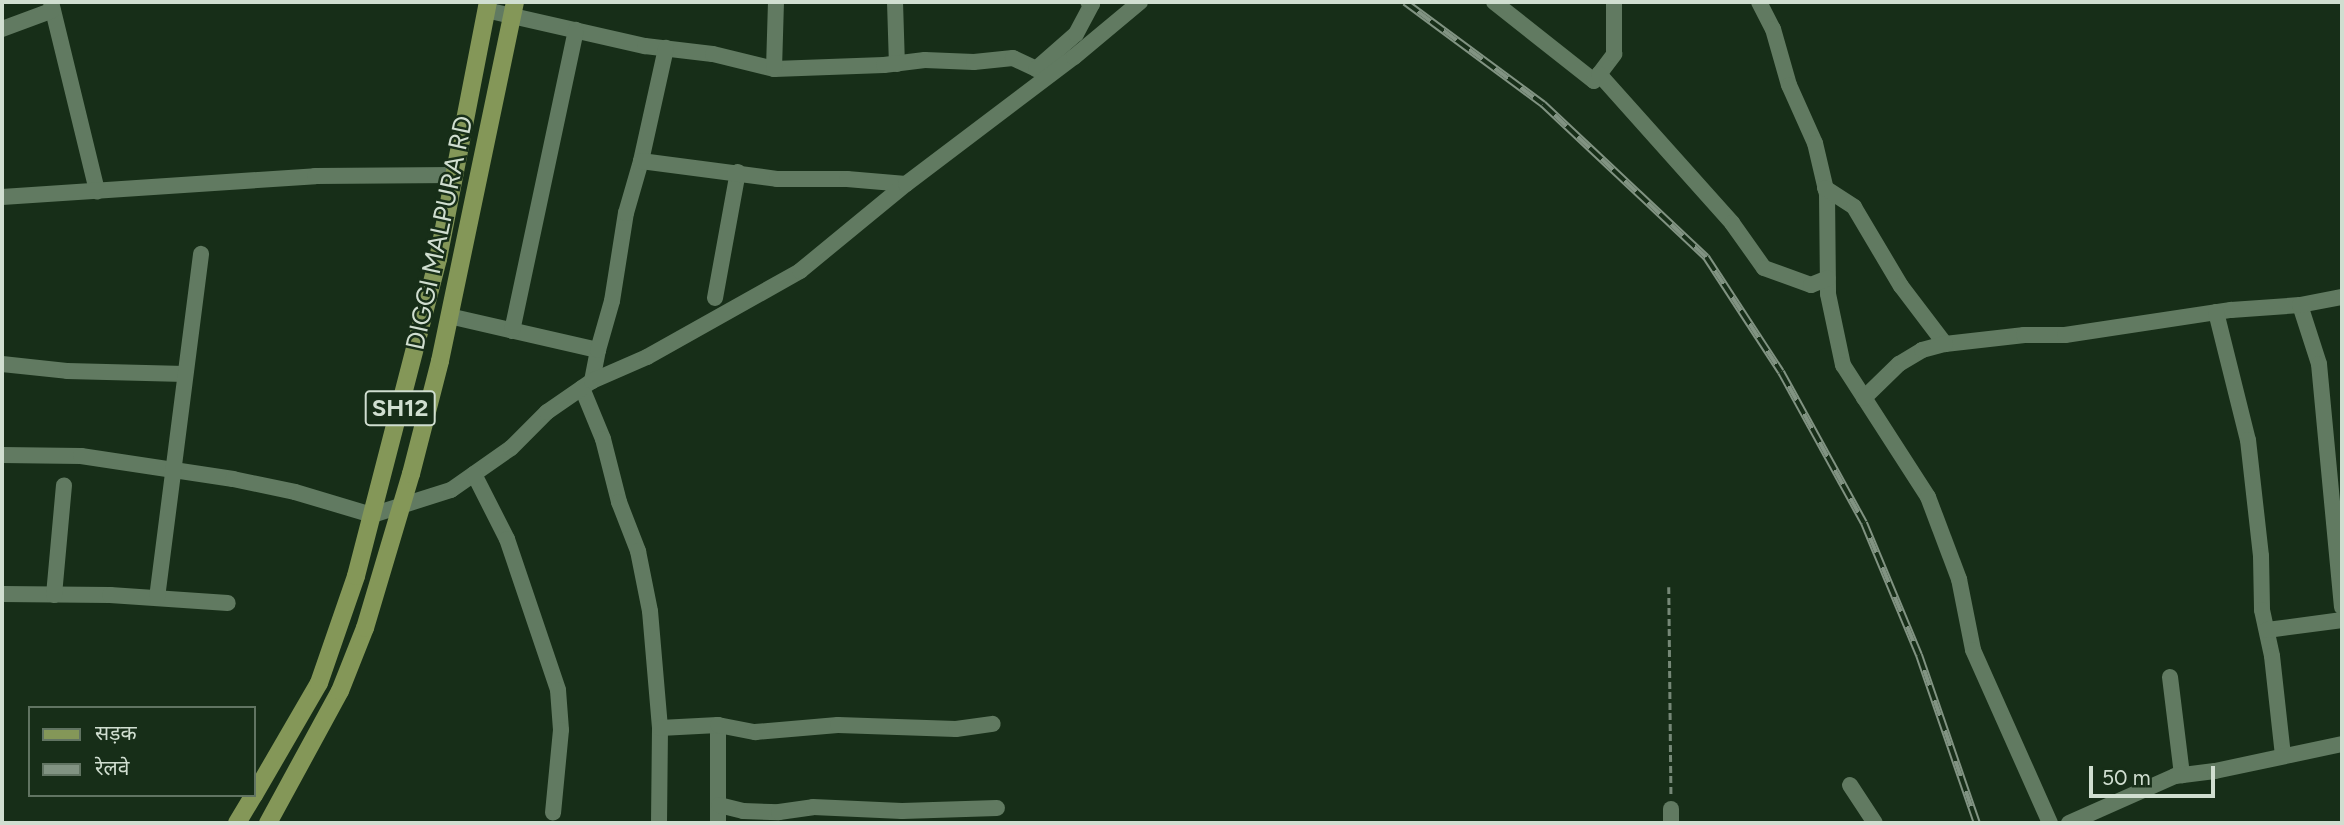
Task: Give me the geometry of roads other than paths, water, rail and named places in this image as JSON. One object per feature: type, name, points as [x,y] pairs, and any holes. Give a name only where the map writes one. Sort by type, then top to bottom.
[{"type":"main road","name":"DIGGI MALPURA RD","points":[[256,792],[319,683],[356,576],[426,312],[487,6]]},
{"type":"main road","name":"DIGGI MALPURA RD","points":[[268,823],[340,691],[365,628],[400,508],[449,316],[514,9]]},
{"type":"main road","name":"DIGGI MALPURA RD","points":[[237,823],[253,797]]},
{"type":"street","points":[[774,69],[776,2]]},
{"type":"street","points":[[895,2],[897,64]]},
{"type":"street","points":[[1043,72],[1076,34],[1092,4],[1088,2]]},
{"type":"street","points":[[2,455],[81,456],[174,471],[295,492],[372,515],[451,490],[511,448],[547,412],[587,384],[659,351],[800,271],[1043,72],[1140,2]]},
{"type":"street","points":[[1494,2],[1594,81],[1614,54],[1614,2]]},
{"type":"street","points":[[1759,2],[1773,29],[1789,85],[1815,143],[1825,188],[1828,294],[1843,365],[1928,497],[1959,579],[1973,650],[2050,823]]},
{"type":"street","points":[[2,29],[52,6],[97,191]]},
{"type":"street","points":[[487,6],[514,9],[576,30],[666,48],[713,54],[774,69],[897,64],[925,60],[974,62],[1013,58],[1043,72]]},
{"type":"street","points":[[512,331],[576,30]]},
{"type":"street","points":[[659,823],[660,728],[650,611],[638,551],[619,502],[587,384],[611,301],[626,214],[666,48]]},
{"type":"street","points":[[1600,74],[1732,223],[1764,268],[1811,285],[1828,278]]},
{"type":"street","points":[[641,160],[777,179],[847,179],[906,184]]},
{"type":"street","points":[[715,298],[738,172]]},
{"type":"street","points":[[2,197],[315,176],[455,175]]},
{"type":"street","points":[[1825,188],[1854,207],[1908,296],[1945,344]]},
{"type":"street","points":[[157,598],[201,254]]},
{"type":"street","points":[[1864,398],[1899,364],[1922,350],[1945,344],[2024,335],[2065,335],[2216,312],[2300,305],[2342,297]]},
{"type":"street","points":[[2300,305],[2319,364],[2342,607]]},
{"type":"street","points":[[2216,312],[2248,440],[2283,755]]},
{"type":"street","points":[[449,316],[598,350]]},
{"type":"street","points":[[2,364],[67,370],[185,374]]},
{"type":"street","points":[[474,474],[507,540],[558,690],[561,730],[553,813]]},
{"type":"street","points":[[54,595],[64,485]]},
{"type":"street","points":[[2,594],[157,598],[228,603]]},
{"type":"street","points":[[2267,630],[2342,620]]},
{"type":"street","points":[[2170,677],[2182,775]]},
{"type":"street","points":[[660,728],[718,725],[755,732],[838,725],[956,729],[993,724]]},
{"type":"street","points":[[718,725],[718,823]]},
{"type":"street","points":[[2069,823],[2141,789],[2182,775],[2215,771],[2342,744]]},
{"type":"street","points":[[1850,785],[1875,823]]},
{"type":"street","points":[[719,805],[743,811],[779,812],[813,807],[902,811],[997,808]]},
{"type":"railway","points":[[1405,2],[1543,104],[1706,257],[1781,372],[1864,523],[1919,655],[1977,823]]}]
